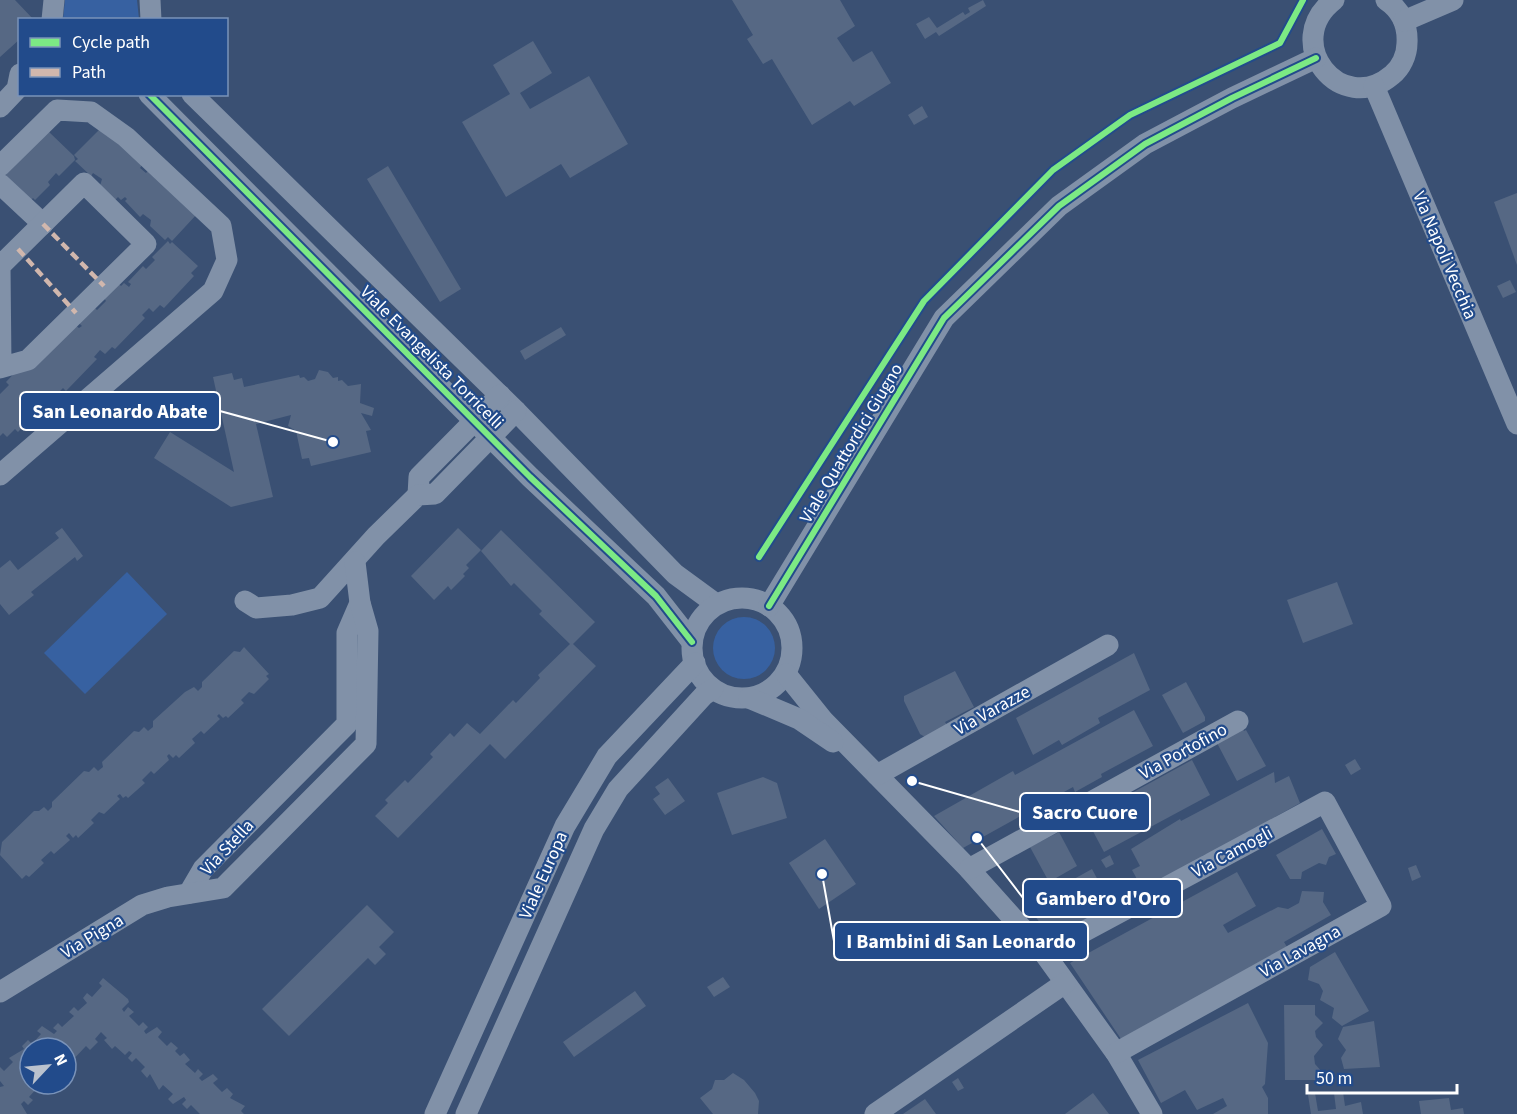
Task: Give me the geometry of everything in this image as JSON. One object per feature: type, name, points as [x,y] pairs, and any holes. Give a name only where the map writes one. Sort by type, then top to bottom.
[{"type":"street","points":[[52,18],[54,0]]},
{"type":"street","points":[[150,0],[151,18]]},
{"type":"street","points":[[1334,0],[1319,16],[1314,27],[1312,40],[1316,58],[1327,74],[1337,82],[1361,88],[1374,86],[1396,72],[1407,48],[1404,21],[1386,0]]},
{"type":"street","points":[[1404,21],[1453,0]]},
{"type":"street","name":"Viale Quattordici Giugno","points":[[770,606],[944,318],[1059,206],[1145,144],[1232,98],[1316,58]]},
{"type":"street","points":[[0,107],[18,85]]},
{"type":"street","name":"Via Napoli Vecchia","points":[[1374,86],[1517,424]]},
{"type":"street","name":"Viale Evangelista Torricelli","points":[[151,96],[491,438],[656,596],[692,642],[695,663],[704,681],[713,689]]},
{"type":"street","name":"Viale Evangelista Torricelli","points":[[194,96],[516,411],[675,574],[716,604]]},
{"type":"street","points":[[0,166],[57,110],[91,112],[126,137],[221,226],[227,260],[213,291],[0,475]]},
{"type":"street","points":[[84,183],[146,244],[28,360],[1,367],[0,265],[43,224],[84,183]]},
{"type":"street","points":[[0,184],[43,224]]},
{"type":"street","points":[[447,394],[472,369]]},
{"type":"street","points":[[245,600],[256,608],[292,605],[320,597],[355,562],[376,536],[418,495],[420,477],[500,396]]},
{"type":"street","points":[[418,495],[435,494],[516,411]]},
{"type":"street","name":"Via Stella","points":[[189,893],[223,888],[366,744],[368,631],[360,603],[355,562]]},
{"type":"street","points":[[692,642],[696,627],[704,614],[716,604],[731,598],[748,597],[770,606],[788,625],[793,641],[792,658],[786,674],[776,685],[764,694],[749,698],[737,698],[713,689]]},
{"type":"street","name":"Via Stella","points":[[189,893],[203,869],[347,724],[347,633],[360,603]]},
{"type":"street","name":"Via Varazze","points":[[872,769],[1108,645]]},
{"type":"street","name":"Viale Europa","points":[[435,1114],[565,826],[607,756],[695,663]]},
{"type":"street","points":[[786,674],[810,706],[969,869],[1044,953],[1116,1053],[1152,1114]]},
{"type":"street","name":"Viale Europa","points":[[466,1114],[594,829],[612,799],[696,704],[713,689]]},
{"type":"street","points":[[749,698],[799,719],[872,769]]},
{"type":"street","name":"Via Portofino","points":[[969,869],[1238,721]]},
{"type":"street","points":[[305,768],[322,788]]},
{"type":"street","name":"Via Camogli","points":[[1044,953],[1325,802]]},
{"type":"street","name":"Via Lavagna","points":[[1116,1053],[1380,906],[1325,802]]},
{"type":"street","name":"Via Pigna","points":[[0,992],[142,905],[189,893]]},
{"type":"street","points":[[875,1114],[1065,983]]},
{"type":"street","points":[[476,1022],[502,1035]]},
{"type":"shaded area","points":[[65,0],[137,0],[139,18],[63,18]]},
{"type":"shaded area","points":[[127,572],[167,614],[85,694],[44,653]]},
{"type":"shaded area","points":[[744,617],[756,619],[766,626],[773,636],[775,648],[773,660],[766,670],[756,677],[744,679],[732,677],[722,670],[715,660],[713,648],[715,636],[722,626],[732,619]]},
{"type":"building","points":[[0,0],[15,0],[32,18],[18,18],[18,41],[0,57]]},
{"type":"building","points":[[732,0],[840,0],[855,26],[837,38],[853,62],[872,51],[891,83],[854,106],[850,101],[812,125],[772,59],[763,64],[747,39],[753,35]]},
{"type":"building","points":[[983,0],[986,6],[939,36],[936,32],[925,39],[916,24],[929,17],[937,28],[963,12],[965,15],[970,12],[968,8]]},
{"type":"building","points":[[533,41],[552,73],[520,93],[530,109],[589,76],[628,144],[570,178],[561,164],[506,197],[462,122],[510,94],[493,65]]},
{"type":"building","points":[[922,106],[928,117],[914,125],[908,115]]},
{"type":"building","points":[[100,129],[107,136],[110,134],[142,165],[140,168],[146,173],[150,169],[197,214],[172,241],[168,237],[165,240],[150,226],[151,220],[143,214],[140,217],[125,201],[127,199],[125,197],[121,200],[118,197],[115,200],[100,186],[102,179],[93,173],[91,176],[75,161],[78,159],[74,155]]},
{"type":"building","points":[[48,131],[74,156],[75,160],[59,176],[56,173],[48,182],[50,185],[35,200],[33,198],[30,201],[4,175]]},
{"type":"building","points":[[388,166],[461,289],[440,302],[367,179]]},
{"type":"building","points":[[1517,193],[1517,265],[1494,202]]},
{"type":"building","points":[[168,241],[198,266],[191,273],[194,276],[164,308],[160,305],[153,312],[149,308],[142,315],[145,318],[115,349],[112,347],[105,354],[100,350],[94,357],[97,359],[66,391],[63,388],[56,395],[52,391],[45,398],[48,400],[18,432],[15,429],[7,437],[3,433],[0,436],[0,394],[9,385],[6,382],[21,366],[75,325],[79,328],[82,326],[79,323],[94,307],[97,310],[106,301],[104,298],[118,283],[121,286],[124,283],[129,287],[131,284],[128,282],[143,266],[146,269],[155,260],[152,257]]},
{"type":"building","points":[[1510,280],[1516,292],[1503,298],[1497,286]]},
{"type":"building","points":[[561,327],[566,335],[525,360],[520,351]]},
{"type":"building","points":[[319,370],[328,372],[333,378],[338,377],[338,381],[342,380],[348,386],[361,384],[360,403],[374,408],[372,416],[361,413],[371,430],[366,431],[371,452],[311,466],[309,458],[302,459],[296,431],[288,426],[291,415],[256,424],[273,497],[231,507],[154,458],[170,432],[234,472],[213,377],[232,373],[234,380],[242,378],[244,387],[299,375],[300,378],[304,377],[308,381],[315,379]]},
{"type":"building","points":[[62,528],[83,556],[77,561],[75,557],[31,592],[34,595],[9,615],[0,604],[0,568],[10,560],[18,570],[59,538],[55,533]]},
{"type":"building","points":[[458,528],[481,550],[466,565],[469,568],[463,574],[465,576],[451,590],[448,586],[434,600],[411,576]]},
{"type":"building","points":[[501,530],[595,622],[573,644],[596,666],[505,759],[490,744],[398,838],[375,816],[388,803],[385,800],[405,780],[408,783],[433,757],[430,754],[450,733],[454,737],[467,723],[480,734],[513,700],[516,703],[540,678],[538,675],[570,644],[539,614],[542,611],[514,583],[511,586],[481,551]]},
{"type":"building","points":[[1337,582],[1353,624],[1303,643],[1287,600]]},
{"type":"building","points":[[244,647],[269,674],[266,676],[269,679],[254,694],[249,692],[241,700],[244,703],[228,718],[226,716],[223,718],[219,714],[217,716],[220,719],[204,734],[201,731],[192,739],[195,743],[179,758],[176,755],[173,758],[169,754],[167,756],[169,760],[154,774],[151,771],[142,780],[145,783],[128,798],[126,796],[123,798],[120,794],[117,796],[120,799],[104,814],[99,812],[91,820],[94,823],[78,838],[76,835],[73,838],[69,833],[66,836],[70,840],[54,854],[51,851],[41,860],[44,863],[29,877],[26,875],[22,879],[0,855],[2,842],[34,811],[39,811],[44,807],[48,811],[52,807],[52,802],[84,771],[89,772],[94,767],[98,771],[103,767],[102,762],[134,731],[139,732],[144,727],[148,731],[153,727],[153,721],[185,692],[194,687],[198,691],[202,687],[202,682],[234,651],[240,652]]},
{"type":"building","points":[[1134,653],[1150,690],[1098,718],[1100,723],[1062,745],[1059,740],[1033,755],[1016,718]]},
{"type":"building","points":[[955,671],[974,707],[945,722],[947,725],[925,737],[920,734],[904,701],[904,696]]},
{"type":"building","points":[[1186,682],[1205,721],[1183,733],[1162,695]]},
{"type":"building","points":[[1134,710],[1153,746],[1101,774],[1102,777],[1075,792],[1073,787],[963,848],[934,816],[1013,771],[1015,775]]},
{"type":"building","points":[[1242,728],[1246,730],[1266,766],[1237,781],[1217,743]]},
{"type":"building","points":[[1355,759],[1361,769],[1351,775],[1345,765]]},
{"type":"building","points":[[1192,760],[1210,795],[1104,852],[1086,818]]},
{"type":"building","points":[[1274,772],[1275,783],[1289,776],[1300,803],[1275,817],[1277,821],[1208,857],[1206,854],[1202,856],[1203,859],[1143,890],[1132,870],[1140,866],[1131,849],[1180,819],[1181,821]]},
{"type":"building","points":[[763,777],[777,783],[787,818],[732,835],[717,793]]},
{"type":"building","points":[[668,778],[685,801],[665,815],[653,799],[660,794],[655,787]]},
{"type":"building","points":[[1322,829],[1336,854],[1329,857],[1326,865],[1319,863],[1302,872],[1301,879],[1290,879],[1276,855]]},
{"type":"building","points":[[1059,832],[1077,866],[1049,882],[1030,847]]},
{"type":"building","points":[[825,839],[856,884],[819,909],[789,863]]},
{"type":"building","points":[[1110,855],[1114,864],[1106,868],[1101,860]]},
{"type":"building","points":[[1416,865],[1421,877],[1412,881],[1408,868]]},
{"type":"building","points":[[1092,869],[1111,905],[1051,938],[1027,905]]},
{"type":"building","points":[[1237,872],[1256,906],[1223,925],[1228,933],[1278,907],[1288,909],[1299,903],[1302,891],[1324,892],[1323,902],[1331,915],[1284,942],[1287,947],[1121,1039],[1070,963]]},
{"type":"building","points":[[367,905],[394,932],[379,947],[386,954],[375,965],[368,958],[289,1036],[262,1009]]},
{"type":"building","points":[[1335,952],[1369,1011],[1342,1026],[1332,1018],[1334,1008],[1320,1000],[1323,991],[1319,984],[1308,980],[1310,967]]},
{"type":"building","points":[[723,977],[730,987],[714,997],[707,987]]},
{"type":"building","points":[[103,978],[128,999],[129,1002],[122,1009],[124,1012],[128,1007],[134,1012],[129,1016],[139,1026],[143,1022],[148,1027],[144,1031],[146,1034],[157,1027],[162,1032],[158,1037],[167,1046],[171,1042],[178,1048],[175,1051],[180,1056],[184,1053],[190,1060],[185,1064],[195,1073],[198,1069],[203,1074],[199,1078],[202,1081],[213,1074],[218,1079],[213,1083],[222,1092],[227,1088],[233,1094],[230,1098],[245,1106],[241,1111],[244,1114],[200,1114],[191,1105],[187,1109],[182,1104],[186,1100],[184,1097],[173,1104],[168,1099],[173,1094],[163,1085],[159,1090],[150,1074],[147,1078],[141,1071],[145,1067],[136,1058],[132,1062],[128,1058],[132,1053],[129,1051],[125,1055],[115,1046],[112,1049],[104,1040],[107,1038],[101,1032],[95,1039],[98,1042],[90,1050],[86,1046],[78,1054],[78,1036],[39,1036],[41,1034],[37,1031],[42,1026],[54,1034],[57,1031],[53,1028],[58,1023],[62,1027],[74,1016],[69,1012],[74,1007],[78,1011],[87,1003],[83,998],[87,993],[92,997],[102,986],[99,983]]},
{"type":"building","points":[[635,991],[646,1006],[574,1057],[563,1042]]},
{"type":"building","points":[[1248,1003],[1268,1043],[1265,1084],[1262,1087],[1268,1098],[1268,1114],[1213,1114],[1227,1106],[1223,1098],[1197,1110],[1185,1090],[1161,1103],[1138,1060]]},
{"type":"building","points":[[1284,1005],[1315,1005],[1315,1015],[1323,1023],[1315,1031],[1316,1037],[1323,1045],[1314,1056],[1315,1064],[1322,1072],[1315,1080],[1285,1080]]},
{"type":"building","points":[[1374,1021],[1380,1067],[1344,1069],[1341,1058],[1346,1050],[1338,1039],[1343,1027]]},
{"type":"building","points":[[18,1053],[18,1096],[30,1096],[33,1100],[28,1105],[24,1101],[21,1104],[27,1114],[0,1114],[0,1087],[4,1086],[0,1081],[0,1067],[4,1071],[13,1062],[9,1058]]},
{"type":"building","points":[[733,1073],[744,1080],[755,1093],[759,1101],[758,1114],[713,1114],[700,1098],[712,1089],[715,1080],[724,1080]]},
{"type":"building","points":[[958,1078],[964,1088],[958,1091],[952,1082]]},
{"type":"building","points":[[1343,1092],[1345,1106],[1361,1102],[1363,1114],[1311,1114],[1308,1095],[1315,1093],[1318,1111],[1336,1109],[1334,1093]]},
{"type":"building","points":[[1093,1093],[1109,1114],[1065,1114]]},
{"type":"building","points":[[1449,1098],[1451,1110],[1463,1108],[1464,1114],[1421,1114],[1419,1101]]},
{"type":"building","points":[[925,1099],[936,1114],[903,1114]]},
{"type":"marked path","points":[[43,224],[104,286]]},
{"type":"marked path","points":[[18,249],[76,313]]},
{"type":"cycle path","points":[[759,557],[924,301],[1053,170],[1130,115],[1280,43],[1303,0]]},
{"type":"cycle path","points":[[769,606],[944,318],[1059,206],[1145,144],[1232,98],[1316,58]]},
{"type":"cycle path","points":[[151,96],[530,477],[656,596],[692,642]]},
{"type":"place","name":"San Leonardo Abate","points":[[333,442]]},
{"type":"place","name":"Sacro Cuore","points":[[912,781]]},
{"type":"place","name":"Gambero d'Oro","points":[[977,838]]},
{"type":"place","name":"I Bambini di San Leonardo","points":[[822,874]]}]
